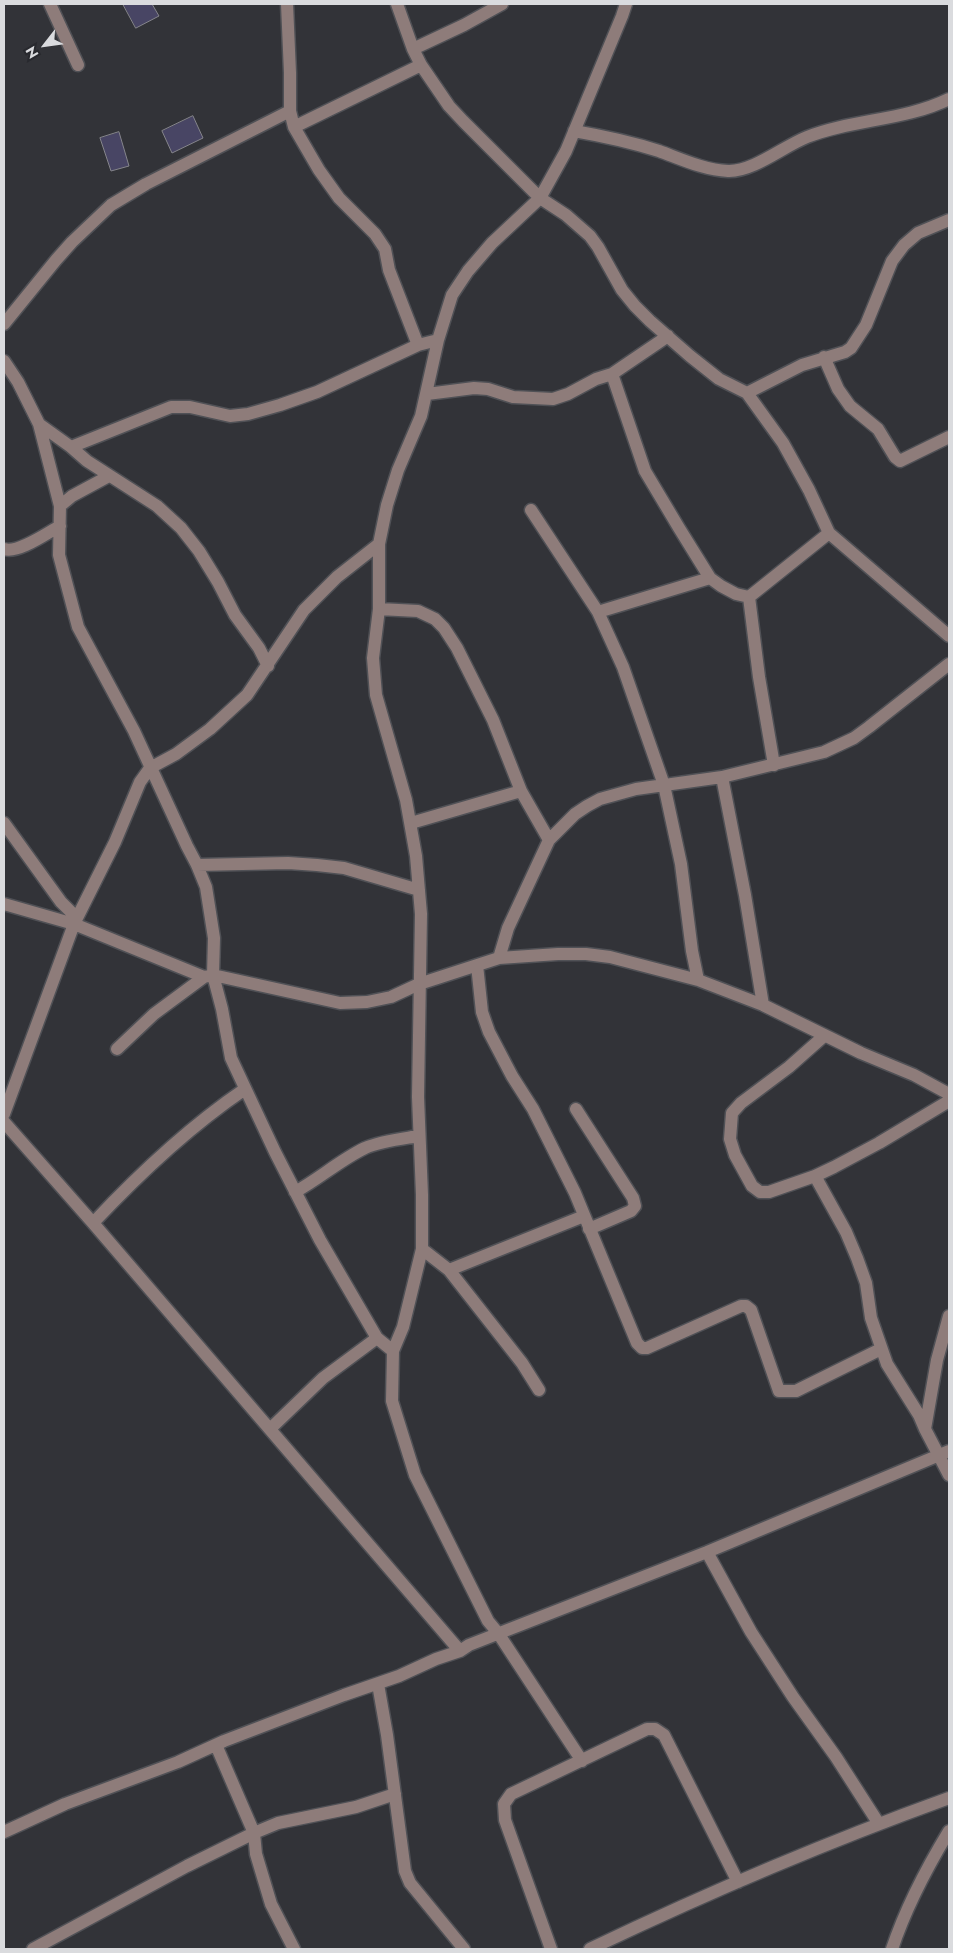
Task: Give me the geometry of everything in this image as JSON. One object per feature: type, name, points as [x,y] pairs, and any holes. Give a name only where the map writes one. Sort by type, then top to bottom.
[{"type":"street","points":[[50,4],[78,65]]},
{"type":"street","points":[[287,4],[290,111],[294,127],[319,170],[339,198],[375,234],[385,249],[392,278],[418,345]]},
{"type":"street","points":[[397,4],[413,49],[421,65],[463,121],[540,198],[566,215],[590,236],[614,278],[635,306],[690,356],[720,379],[746,393],[783,443],[809,490],[829,533],[949,636]]},
{"type":"street","points":[[413,49],[464,25],[502,4]]},
{"type":"street","points":[[582,1761],[498,1633],[488,1621],[415,1475],[392,1401],[393,1351],[403,1327],[422,1249],[419,1136],[421,914],[411,823],[399,770],[384,727],[376,694],[374,658],[379,609],[379,544],[386,505],[398,470],[421,416],[438,340],[452,295],[468,271],[492,243],[540,198],[566,151],[626,4]]},
{"type":"street","points":[[294,127],[421,65]]},
{"type":"street","points":[[574,131],[612,138],[729,171],[747,168],[806,137],[837,127],[928,109],[949,99]]},
{"type":"street","points":[[4,324],[72,242],[112,205],[146,184],[290,111]]},
{"type":"street","points":[[746,393],[802,365],[845,352],[852,348],[859,338],[892,261],[904,245],[918,233],[949,220]]},
{"type":"street","points":[[427,394],[474,388],[513,397],[553,399],[612,374],[668,336]]},
{"type":"street","points":[[71,447],[171,407],[190,407],[230,416],[248,414],[280,405],[317,392],[418,345],[438,340]]},
{"type":"street","points":[[824,358],[838,390],[850,406],[878,429],[894,457],[900,461],[949,437]]},
{"type":"street","points":[[4,361],[18,382],[39,424],[60,506],[59,555],[78,627],[134,732],[206,888],[214,938],[208,976],[222,1009],[231,1058],[244,1089],[320,1240],[377,1338],[393,1351]]},
{"type":"street","points":[[612,374],[646,471],[710,578],[736,594],[749,597]]},
{"type":"street","points":[[39,424],[87,461],[157,506],[181,528],[218,582],[235,615],[259,648],[268,666]]},
{"type":"street","points":[[60,506],[72,496],[110,476]]},
{"type":"street","points":[[531,510],[598,612],[623,667],[664,785],[681,864],[692,951],[698,980]]},
{"type":"street","points":[[4,549],[8,551],[21,547],[60,526]]},
{"type":"street","points":[[749,597],[829,533]]},
{"type":"street","points":[[4,1114],[76,921],[115,842],[140,782],[150,768],[176,754],[210,729],[248,695],[304,610],[337,577],[379,544]]},
{"type":"street","points":[[598,612],[710,578]]},
{"type":"street","points":[[749,597],[759,677],[774,766]]},
{"type":"street","points":[[379,609],[418,611],[435,619],[444,628],[457,648],[493,720],[520,791],[549,840]]},
{"type":"street","points":[[499,958],[508,928],[549,840],[575,814],[600,799],[636,789],[722,777],[774,766],[824,752],[854,738],[949,664]]},
{"type":"street","points":[[722,777],[745,894],[763,1005]]},
{"type":"street","points":[[411,823],[520,791]]},
{"type":"street","points":[[4,823],[76,921]]},
{"type":"street","points":[[197,865],[288,863],[344,868],[419,890]]},
{"type":"street","points":[[4,904],[76,921],[208,976],[340,1003],[367,1002],[391,997],[419,984],[499,958],[586,954],[610,957],[698,980],[763,1005],[824,1036],[914,1075],[949,1094]]},
{"type":"street","points":[[477,965],[482,1012],[489,1032],[512,1076],[533,1109],[575,1193],[588,1229],[638,1344],[642,1348],[647,1348],[741,1306],[746,1306],[751,1310],[780,1391],[796,1391],[881,1349]]},
{"type":"street","points":[[116,1050],[154,1014],[208,976]]},
{"type":"street","points":[[824,1036],[789,1067],[734,1109],[730,1124],[730,1139],[735,1155],[752,1186],[760,1192],[770,1192],[815,1176],[879,1143],[949,1101]]},
{"type":"street","points":[[93,1223],[155,1161],[244,1089]]},
{"type":"street","points":[[576,1109],[633,1198],[634,1206],[631,1211],[588,1229]]},
{"type":"street","points":[[4,1122],[460,1651]]},
{"type":"street","points":[[295,1192],[366,1148],[394,1140],[419,1136]]},
{"type":"street","points":[[815,1176],[846,1232],[857,1258],[866,1283],[871,1318],[887,1364],[919,1414],[925,1429],[944,1453],[949,1475]]},
{"type":"street","points":[[449,1270],[584,1216]]},
{"type":"street","points":[[422,1249],[449,1270],[522,1363],[539,1390]]},
{"type":"street","points":[[925,1429],[937,1360],[949,1316]]},
{"type":"street","points":[[270,1429],[323,1378],[377,1338]]},
{"type":"street","points":[[4,1832],[64,1804],[178,1762],[216,1745],[344,1695],[378,1684],[460,1651],[469,1645],[498,1633],[707,1552],[944,1453]]},
{"type":"street","points":[[707,1552],[751,1632],[879,1824]]},
{"type":"street","points":[[378,1684],[387,1734],[394,1794],[402,1834],[403,1857],[410,1883],[464,1949]]},
{"type":"street","points":[[551,1949],[505,1820],[504,1804],[511,1794],[647,1729],[655,1729],[664,1735],[738,1882]]},
{"type":"street","points":[[216,1745],[254,1833],[256,1854],[271,1904],[294,1949]]},
{"type":"street","points":[[33,1949],[187,1866],[254,1833],[278,1823],[356,1807],[394,1794]]},
{"type":"street","points":[[590,1949],[738,1882],[879,1824],[949,1798]]},
{"type":"street","points":[[892,1949],[904,1915],[926,1868],[949,1830]]},
{"type":"building","points":[[123,4],[152,4],[159,16],[136,28]]},
{"type":"building","points":[[193,116],[203,138],[172,153],[162,131]]},
{"type":"building","points":[[119,132],[129,166],[111,171],[100,138]]}]
